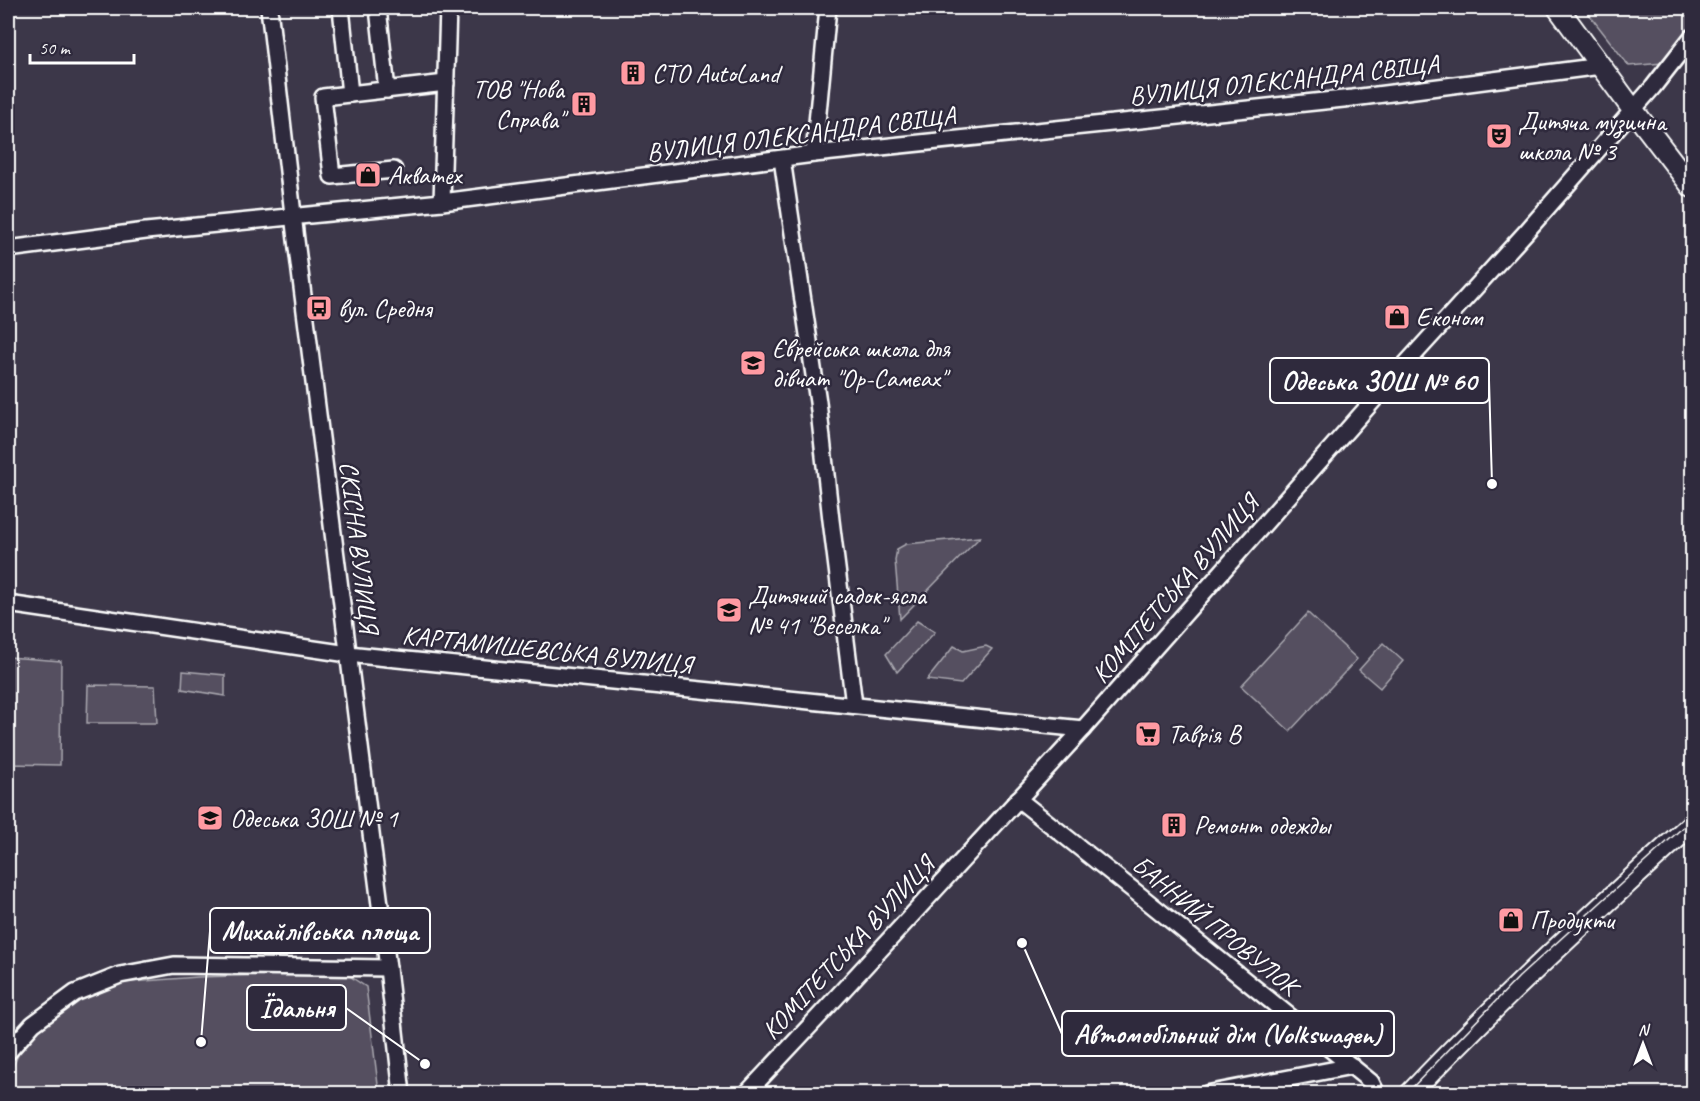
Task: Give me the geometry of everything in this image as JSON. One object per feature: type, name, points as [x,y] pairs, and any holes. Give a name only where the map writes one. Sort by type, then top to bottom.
[{"type":"main road","points":[[1558,8],[1692,187]]},
{"type":"main road","points":[[1410,1094],[1517,984],[1692,824]]},
{"type":"street","name":"CКІСНА ВУЛИЦЯ","points":[[268,8],[402,1094]]},
{"type":"street","points":[[341,8],[350,94]]},
{"type":"street","points":[[378,8],[387,90]]},
{"type":"street","points":[[442,202],[448,8]]},
{"type":"street","points":[[814,154],[828,8]]},
{"type":"street","name":"КОМІТЕТСЬКА ВУЛИЦЯ","points":[[746,1094],[1083,729],[1394,376],[1526,232],[1633,110],[1692,37]]},
{"type":"street","name":"ВУЛИЦЯ ОЛЕКСАНДРА СВІЩА","points":[[8,249],[146,231],[442,202],[814,154],[1353,98],[1601,66]]},
{"type":"street","points":[[394,170],[332,176],[323,97],[446,84]]},
{"type":"street","points":[[782,159],[818,402],[854,705]]},
{"type":"street","name":"КАРТАМИШЕВСЬКА ВУЛИЦЯ","points":[[8,604],[348,654],[1083,729]]},
{"type":"street","name":"БАННИЙ ПРОВУЛОК","points":[[1018,799],[1352,1066],[1371,1082],[1377,1094]]},
{"type":"street","points":[[8,1053],[33,1024],[75,993],[120,975],[174,966],[388,968]]},
{"type":"street","points":[[1206,1094],[1352,1066]]},
{"type":"shaded area","points":[[1584,8],[1692,8],[1692,25],[1663,63],[1629,66]]},
{"type":"shaded area","points":[[980,537],[900,619],[895,560],[897,549],[906,544]]},
{"type":"shaded area","points":[[1308,613],[1357,659],[1290,731],[1241,686]]},
{"type":"shaded area","points":[[917,621],[935,632],[897,672],[886,654]]},
{"type":"shaded area","points":[[1383,643],[1403,661],[1380,688],[1359,670]]},
{"type":"shaded area","points":[[954,646],[963,651],[986,646],[992,649],[961,684],[927,680]]},
{"type":"shaded area","points":[[8,657],[61,661],[60,765],[8,764]]},
{"type":"shaded area","points":[[183,671],[225,675],[225,696],[182,689]]},
{"type":"shaded area","points":[[88,685],[155,686],[157,723],[87,723]]},
{"type":"shaded area","points":[[345,973],[366,987],[379,1093],[8,1094],[8,1078],[19,1053],[50,1014],[104,984],[198,977]]},
{"type":"tram line","points":[[1406,1094],[1519,977],[1692,819]]},
{"type":"place","name":"СТО AutoLand","points":[[633,73]]},
{"type":"place","name":"ТОВ \"Нова Справа\"","points":[[584,104]]},
{"type":"place","name":"Дитяча музична школа № 3","points":[[1499,136]]},
{"type":"place","name":"Акватех","points":[[368,175]]},
{"type":"place","name":"вул. Средня","points":[[319,308]]},
{"type":"place","name":"Економ","points":[[1397,317]]},
{"type":"place","name":"Єврейська школа для дівчат \"Ор-Самєах\"","points":[[753,363]]},
{"type":"place","name":"Одеська ЗОШ № 60","points":[[1492,484]]},
{"type":"place","name":"Дитячий садок-ясла № 41 \"Веселка\"","points":[[729,610]]},
{"type":"place","name":"Таврія В","points":[[1148,734]]},
{"type":"place","name":"Одеська ЗОШ № 1","points":[[210,818]]},
{"type":"place","name":"Ремонт одежды","points":[[1174,825]]},
{"type":"place","name":"Продукти","points":[[1511,920]]},
{"type":"place","name":"Автомобільний дім (Volkswagen)","points":[[1022,943]]},
{"type":"place","name":"Михайлівська площа","points":[[201,1042]]},
{"type":"place","name":"Їдальня","points":[[425,1064]]}]
